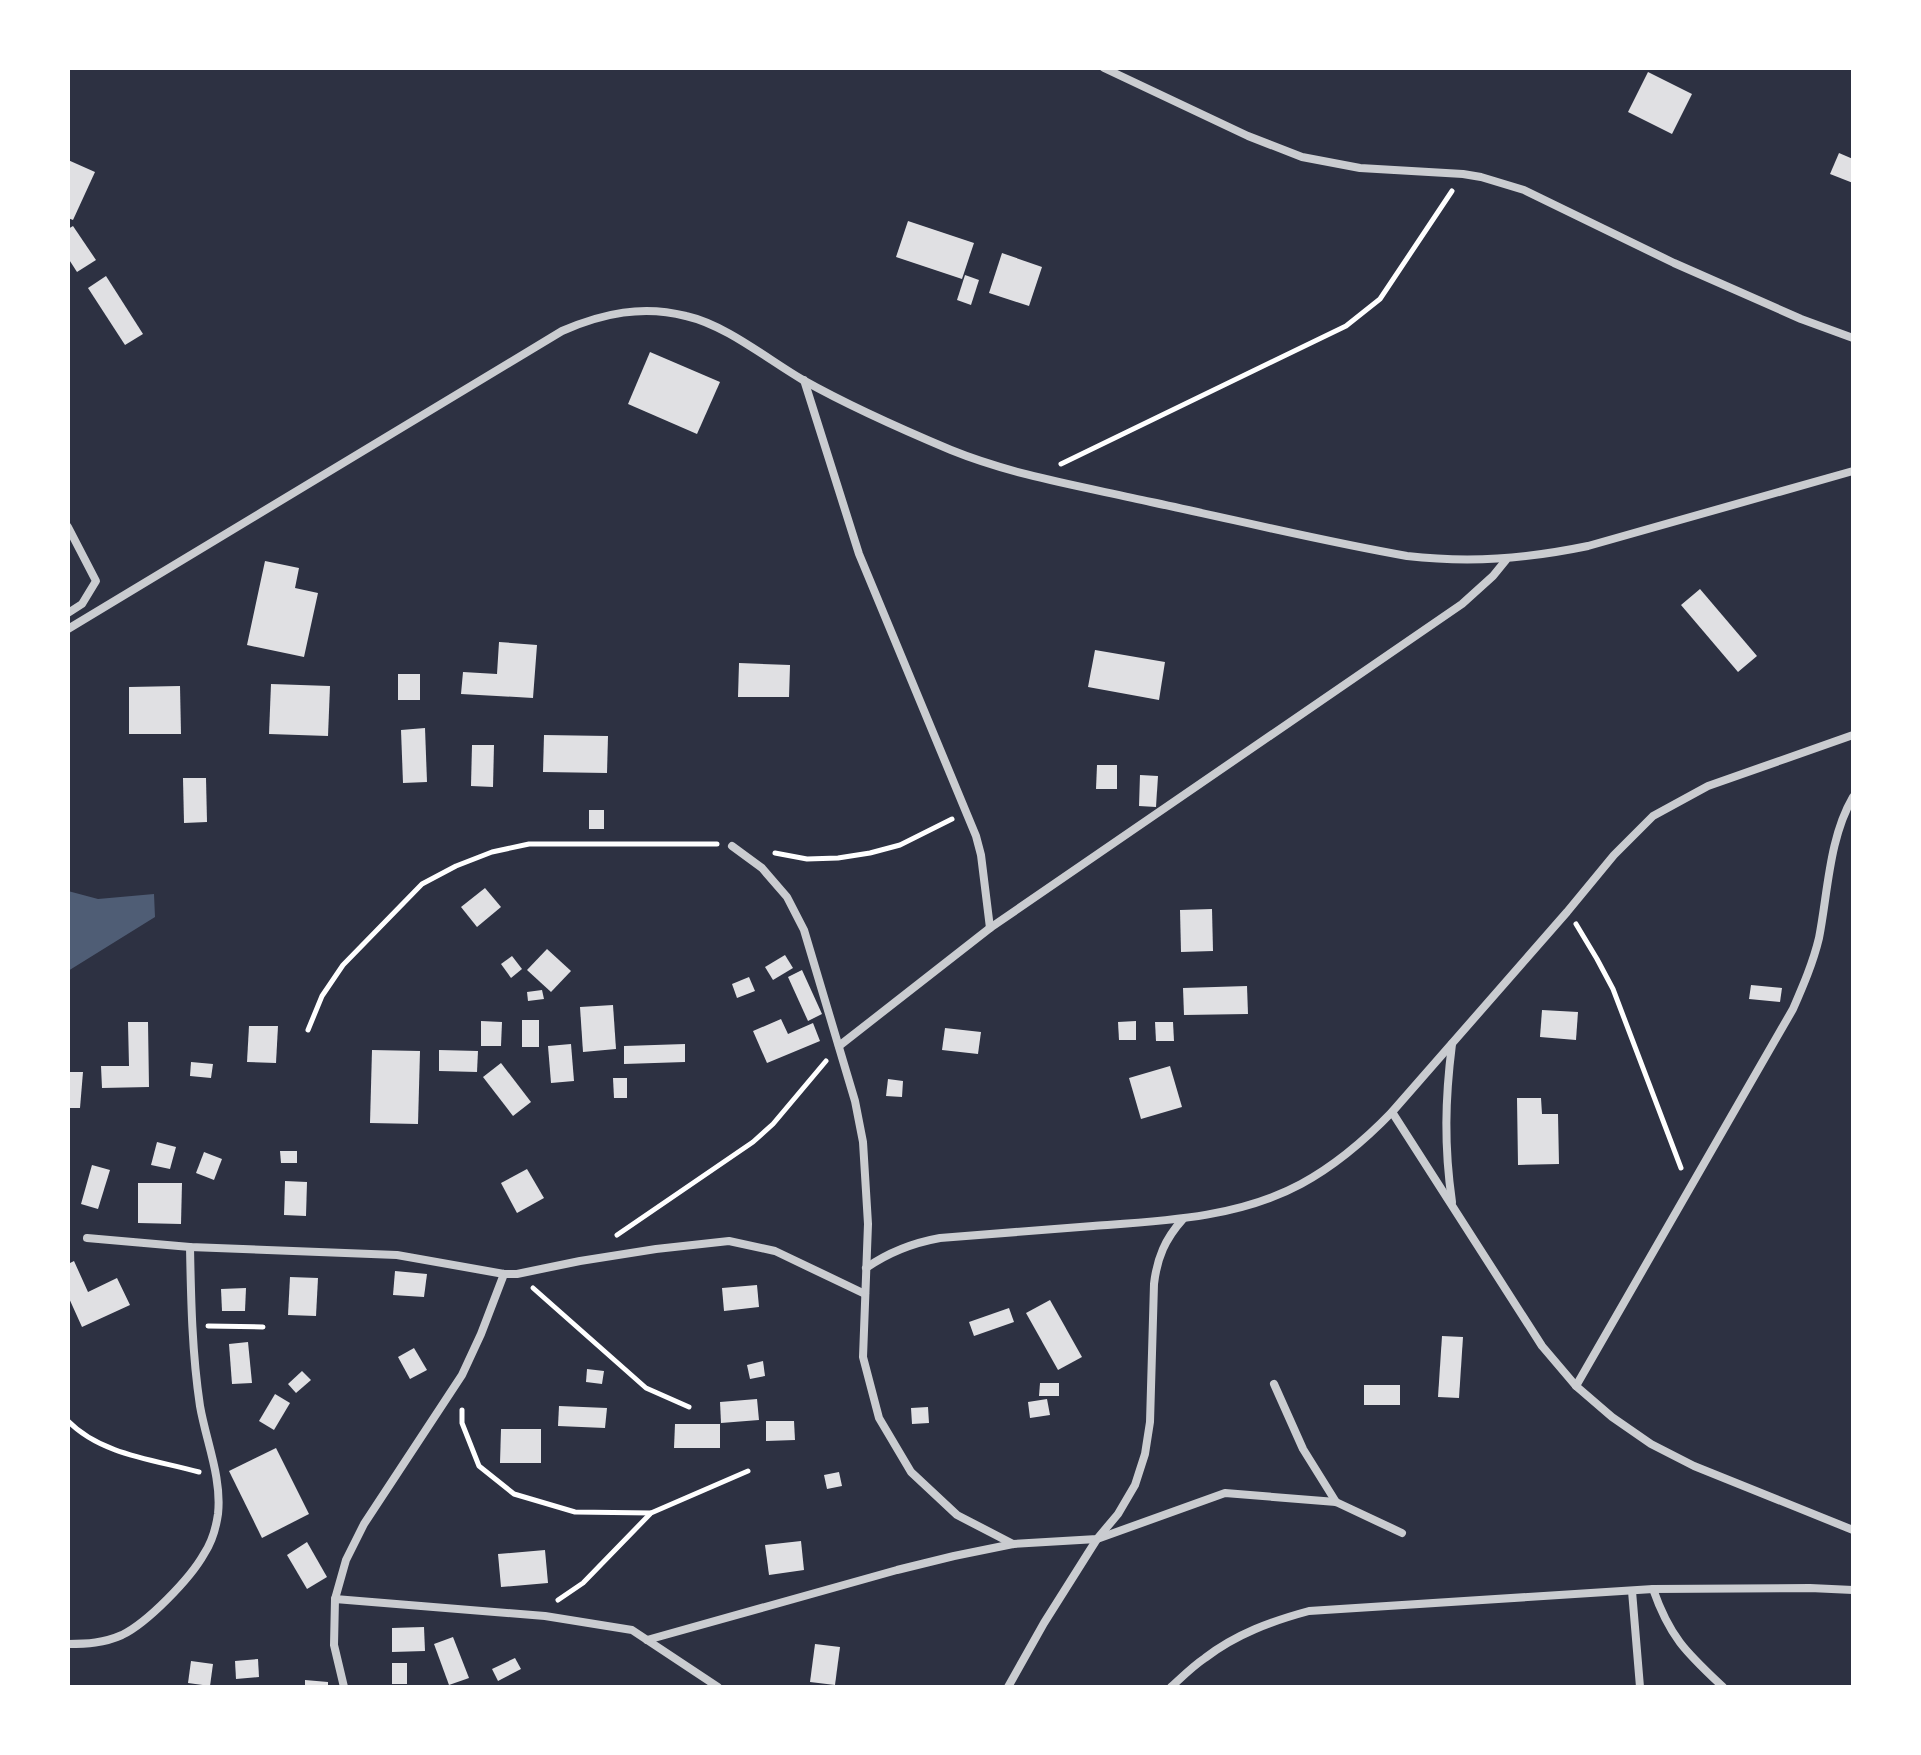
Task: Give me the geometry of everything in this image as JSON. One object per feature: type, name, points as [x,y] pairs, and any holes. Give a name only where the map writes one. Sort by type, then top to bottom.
[{"type":"street","points":[[1104,68],[1248,136],[1302,157],[1360,168],[1463,174],[1524,190],[1674,263],[1801,319],[1853,338]]},
{"type":"street","points":[[68,629],[562,331],[611,313],[663,311],[713,325],[804,380],[878,419],[955,452],[1036,477],[1407,556],[1440,560],[1506,560],[1547,554],[1588,546],[1853,471]]},
{"type":"street","points":[[804,380],[859,554],[981,855],[990,928]]},
{"type":"street","points":[[68,527],[96,581],[82,604],[68,613]]},
{"type":"street","points":[[839,1046],[990,928],[1462,604],[1506,560]]},
{"type":"street","points":[[82,604],[97,611]]},
{"type":"street","points":[[866,1268],[883,1256],[921,1241],[1183,1219],[1262,1200],[1299,1185],[1354,1149],[1392,1112],[1614,855],[1653,816],[1708,786],[1853,735]]},
{"type":"street","points":[[1576,1386],[1793,1009],[1818,942],[1836,843],[1853,797]]},
{"type":"street","points":[[732,846],[762,868],[787,897],[804,930],[855,1101],[867,1183],[863,1357],[879,1418],[911,1472],[957,1515],[1013,1544]]},
{"type":"street","points":[[1452,1043],[1445,1113],[1453,1207]]},
{"type":"street","points":[[1392,1112],[1542,1346],[1576,1386],[1612,1417],[1651,1444],[1680,1459],[1853,1530]]},
{"type":"street","points":[[1008,1687],[1044,1623],[1135,1485],[1145,1454],[1150,1422],[1155,1275],[1162,1249],[1183,1219]]},
{"type":"street","points":[[87,1238],[190,1247],[397,1255],[504,1274],[729,1241],[775,1251],[865,1294]]},
{"type":"street","points":[[68,1644],[94,1644],[124,1634],[149,1617],[194,1570],[213,1535],[219,1496],[195,1370],[190,1247]]},
{"type":"street","points":[[344,1687],[334,1645],[335,1599],[346,1560],[364,1524],[462,1375],[504,1274]]},
{"type":"street","points":[[1274,1384],[1303,1449],[1336,1502]]},
{"type":"street","points":[[647,1640],[897,1570],[1013,1544],[1097,1539],[1225,1493],[1336,1502],[1402,1533]]},
{"type":"street","points":[[1653,1589],[1673,1634],[1687,1653],[1723,1687]]},
{"type":"street","points":[[1171,1687],[1227,1642],[1253,1629],[1309,1611],[1653,1589],[1853,1590]]},
{"type":"street","points":[[1632,1591],[1640,1687]]},
{"type":"street","points":[[335,1599],[534,1615],[632,1630],[718,1687]]},
{"type":"path","points":[[1036,477],[1346,326],[1380,299],[1463,174]]},
{"type":"path","points":[[308,1030],[322,996],[343,965],[422,884],[492,852],[529,844],[732,846],[807,859],[838,858],[900,845],[966,812]]},
{"type":"path","points":[[1567,912],[1613,989],[1689,1192]]},
{"type":"path","points":[[617,1235],[753,1142],[773,1124],[839,1046]]},
{"type":"path","points":[[517,1274],[646,1388],[689,1407]]},
{"type":"path","points":[[192,1326],[263,1327]]},
{"type":"path","points":[[462,1375],[462,1423],[479,1466],[514,1494],[575,1512],[651,1513]]},
{"type":"path","points":[[68,1421],[96,1441],[120,1451],[216,1476]]},
{"type":"path","points":[[534,1615],[583,1583],[651,1513],[748,1471]]},
{"type":"water","points":[[68,891],[98,899],[154,894],[155,917],[68,971]]},
{"type":"building","points":[[1648,72],[1692,94],[1672,134],[1628,112]]},
{"type":"building","points":[[1839,153],[1853,159],[1853,183],[1830,174]]},
{"type":"building","points":[[68,160],[95,172],[73,220],[68,218]]},
{"type":"building","points":[[908,221],[974,243],[962,279],[896,257]]},
{"type":"building","points":[[73,226],[96,260],[77,272],[68,258],[68,229]]},
{"type":"building","points":[[1002,253],[1042,267],[1029,306],[989,293]]},
{"type":"building","points":[[965,275],[979,280],[971,305],[957,300]]},
{"type":"building","points":[[106,276],[143,334],[125,345],[88,288]]},
{"type":"building","points":[[650,352],[720,382],[697,434],[628,404]]},
{"type":"building","points":[[265,561],[299,568],[295,588],[318,593],[304,657],[247,645]]},
{"type":"building","points":[[1700,589],[1757,656],[1738,672],[1681,605]]},
{"type":"building","points":[[499,642],[537,645],[533,698],[461,694],[463,672],[497,674]]},
{"type":"building","points":[[1095,650],[1165,662],[1159,700],[1088,687]]},
{"type":"building","points":[[739,663],[790,665],[789,697],[738,697]]},
{"type":"building","points":[[398,674],[420,674],[420,700],[398,700]]},
{"type":"building","points":[[271,684],[330,686],[328,736],[269,734]]},
{"type":"building","points":[[180,686],[181,734],[129,734],[129,687]]},
{"type":"building","points":[[425,728],[427,782],[403,783],[401,730]]},
{"type":"building","points":[[544,735],[608,736],[607,773],[543,772]]},
{"type":"building","points":[[472,745],[494,745],[493,787],[471,786]]},
{"type":"building","points":[[1097,765],[1117,765],[1117,789],[1096,789]]},
{"type":"building","points":[[1140,775],[1158,776],[1156,807],[1139,806]]},
{"type":"building","points":[[183,778],[206,778],[207,822],[184,823]]},
{"type":"building","points":[[589,810],[604,810],[604,829],[589,829]]},
{"type":"building","points":[[485,888],[501,907],[477,927],[461,907]]},
{"type":"building","points":[[1212,909],[1213,951],[1181,952],[1180,910]]},
{"type":"building","points":[[547,949],[571,971],[551,992],[527,970]]},
{"type":"building","points":[[785,955],[793,968],[773,980],[765,967]]},
{"type":"building","points":[[512,956],[522,969],[511,978],[501,964]]},
{"type":"building","points":[[802,970],[822,1014],[808,1021],[788,977]]},
{"type":"building","points":[[749,977],[755,991],[737,998],[732,984]]},
{"type":"building","points":[[1751,985],[1782,988],[1780,1002],[1749,999]]},
{"type":"building","points":[[1247,986],[1248,1014],[1184,1015],[1183,988]]},
{"type":"building","points":[[542,990],[544,999],[528,1001],[527,992]]},
{"type":"building","points":[[613,1005],[616,1049],[583,1052],[580,1007]]},
{"type":"building","points":[[1542,1010],[1578,1012],[1576,1040],[1540,1037]]},
{"type":"building","points":[[781,1019],[788,1034],[813,1023],[820,1041],[767,1063],[753,1031]]},
{"type":"building","points":[[522,1020],[539,1020],[539,1047],[522,1047]]},
{"type":"building","points":[[481,1021],[502,1022],[501,1046],[481,1046]]},
{"type":"building","points":[[1136,1021],[1136,1040],[1119,1040],[1118,1022]]},
{"type":"building","points":[[128,1022],[148,1022],[149,1087],[102,1088],[101,1066],[129,1066]]},
{"type":"building","points":[[1155,1022],[1173,1022],[1174,1041],[1156,1041]]},
{"type":"building","points":[[249,1026],[278,1026],[276,1063],[247,1062]]},
{"type":"building","points":[[945,1028],[981,1032],[978,1054],[942,1050]]},
{"type":"building","points":[[571,1044],[574,1081],[551,1083],[548,1046]]},
{"type":"building","points":[[685,1044],[685,1062],[624,1064],[624,1046]]},
{"type":"building","points":[[372,1050],[420,1051],[418,1124],[370,1123]]},
{"type":"building","points":[[439,1050],[478,1051],[477,1072],[439,1071]]},
{"type":"building","points":[[191,1062],[213,1064],[211,1078],[190,1076]]},
{"type":"building","points":[[501,1063],[531,1102],[513,1116],[483,1077]]},
{"type":"building","points":[[1170,1066],[1182,1107],[1141,1119],[1129,1078]]},
{"type":"building","points":[[68,1072],[83,1072],[80,1108],[68,1108]]},
{"type":"building","points":[[613,1078],[627,1078],[627,1098],[614,1098]]},
{"type":"building","points":[[888,1079],[903,1081],[902,1097],[886,1096]]},
{"type":"building","points":[[1517,1098],[1541,1098],[1542,1114],[1558,1114],[1559,1164],[1518,1165]]},
{"type":"building","points":[[157,1142],[176,1147],[170,1169],[151,1165]]},
{"type":"building","points":[[280,1151],[297,1151],[297,1163],[281,1163]]},
{"type":"building","points":[[204,1152],[222,1159],[214,1180],[196,1173]]},
{"type":"building","points":[[92,1165],[110,1170],[98,1209],[81,1204]]},
{"type":"building","points":[[527,1169],[544,1198],[517,1213],[501,1183]]},
{"type":"building","points":[[285,1181],[307,1182],[306,1216],[284,1215]]},
{"type":"building","points":[[138,1183],[182,1183],[181,1224],[138,1223]]},
{"type":"building","points":[[74,1261],[88,1292],[117,1278],[130,1305],[82,1327],[68,1296],[68,1264]]},
{"type":"building","points":[[395,1271],[427,1274],[424,1297],[393,1295]]},
{"type":"building","points":[[290,1277],[318,1278],[316,1316],[288,1315]]},
{"type":"building","points":[[757,1285],[759,1307],[724,1311],[722,1288]]},
{"type":"building","points":[[246,1288],[245,1311],[222,1311],[221,1289]]},
{"type":"building","points":[[1050,1300],[1082,1357],[1058,1370],[1026,1313]]},
{"type":"building","points":[[1009,1308],[1014,1322],[974,1336],[969,1322]]},
{"type":"building","points":[[1442,1336],[1463,1337],[1459,1398],[1438,1397]]},
{"type":"building","points":[[248,1342],[252,1383],[232,1384],[229,1344]]},
{"type":"building","points":[[414,1348],[427,1370],[410,1379],[398,1357]]},
{"type":"building","points":[[763,1361],[765,1376],[750,1379],[747,1365]]},
{"type":"building","points":[[587,1369],[604,1371],[602,1384],[586,1382]]},
{"type":"building","points":[[302,1371],[311,1380],[296,1393],[288,1384]]},
{"type":"building","points":[[1040,1383],[1059,1383],[1059,1396],[1039,1396]]},
{"type":"building","points":[[1364,1385],[1400,1385],[1400,1405],[1364,1405]]},
{"type":"building","points":[[275,1394],[290,1403],[274,1430],[259,1421]]},
{"type":"building","points":[[757,1399],[759,1420],[721,1423],[720,1402]]},
{"type":"building","points":[[1047,1399],[1050,1415],[1030,1418],[1028,1402]]},
{"type":"building","points":[[559,1406],[607,1408],[605,1428],[558,1426]]},
{"type":"building","points":[[928,1407],[929,1423],[912,1424],[911,1408]]},
{"type":"building","points":[[766,1421],[794,1421],[795,1440],[766,1441]]},
{"type":"building","points":[[675,1424],[720,1424],[720,1448],[674,1448]]},
{"type":"building","points":[[501,1429],[541,1429],[541,1463],[500,1463]]},
{"type":"building","points":[[276,1448],[309,1514],[262,1538],[229,1471]]},
{"type":"building","points":[[839,1472],[842,1486],[827,1489],[824,1475]]},
{"type":"building","points":[[801,1541],[804,1570],[769,1575],[765,1545]]},
{"type":"building","points":[[307,1542],[327,1577],[307,1589],[287,1555]]},
{"type":"building","points":[[545,1550],[548,1583],[501,1587],[498,1554]]},
{"type":"building","points":[[424,1627],[425,1651],[392,1652],[392,1628]]},
{"type":"building","points":[[453,1637],[469,1678],[449,1685],[434,1644]]},
{"type":"building","points":[[815,1644],[840,1647],[835,1685],[810,1682]]},
{"type":"building","points":[[515,1658],[521,1669],[498,1681],[492,1669]]},
{"type":"building","points":[[258,1659],[259,1677],[236,1679],[235,1661]]},
{"type":"building","points":[[191,1661],[213,1664],[210,1686],[188,1683]]},
{"type":"building","points":[[392,1663],[407,1663],[407,1684],[392,1684]]},
{"type":"building","points":[[305,1680],[328,1682],[328,1687],[305,1687]]}]
